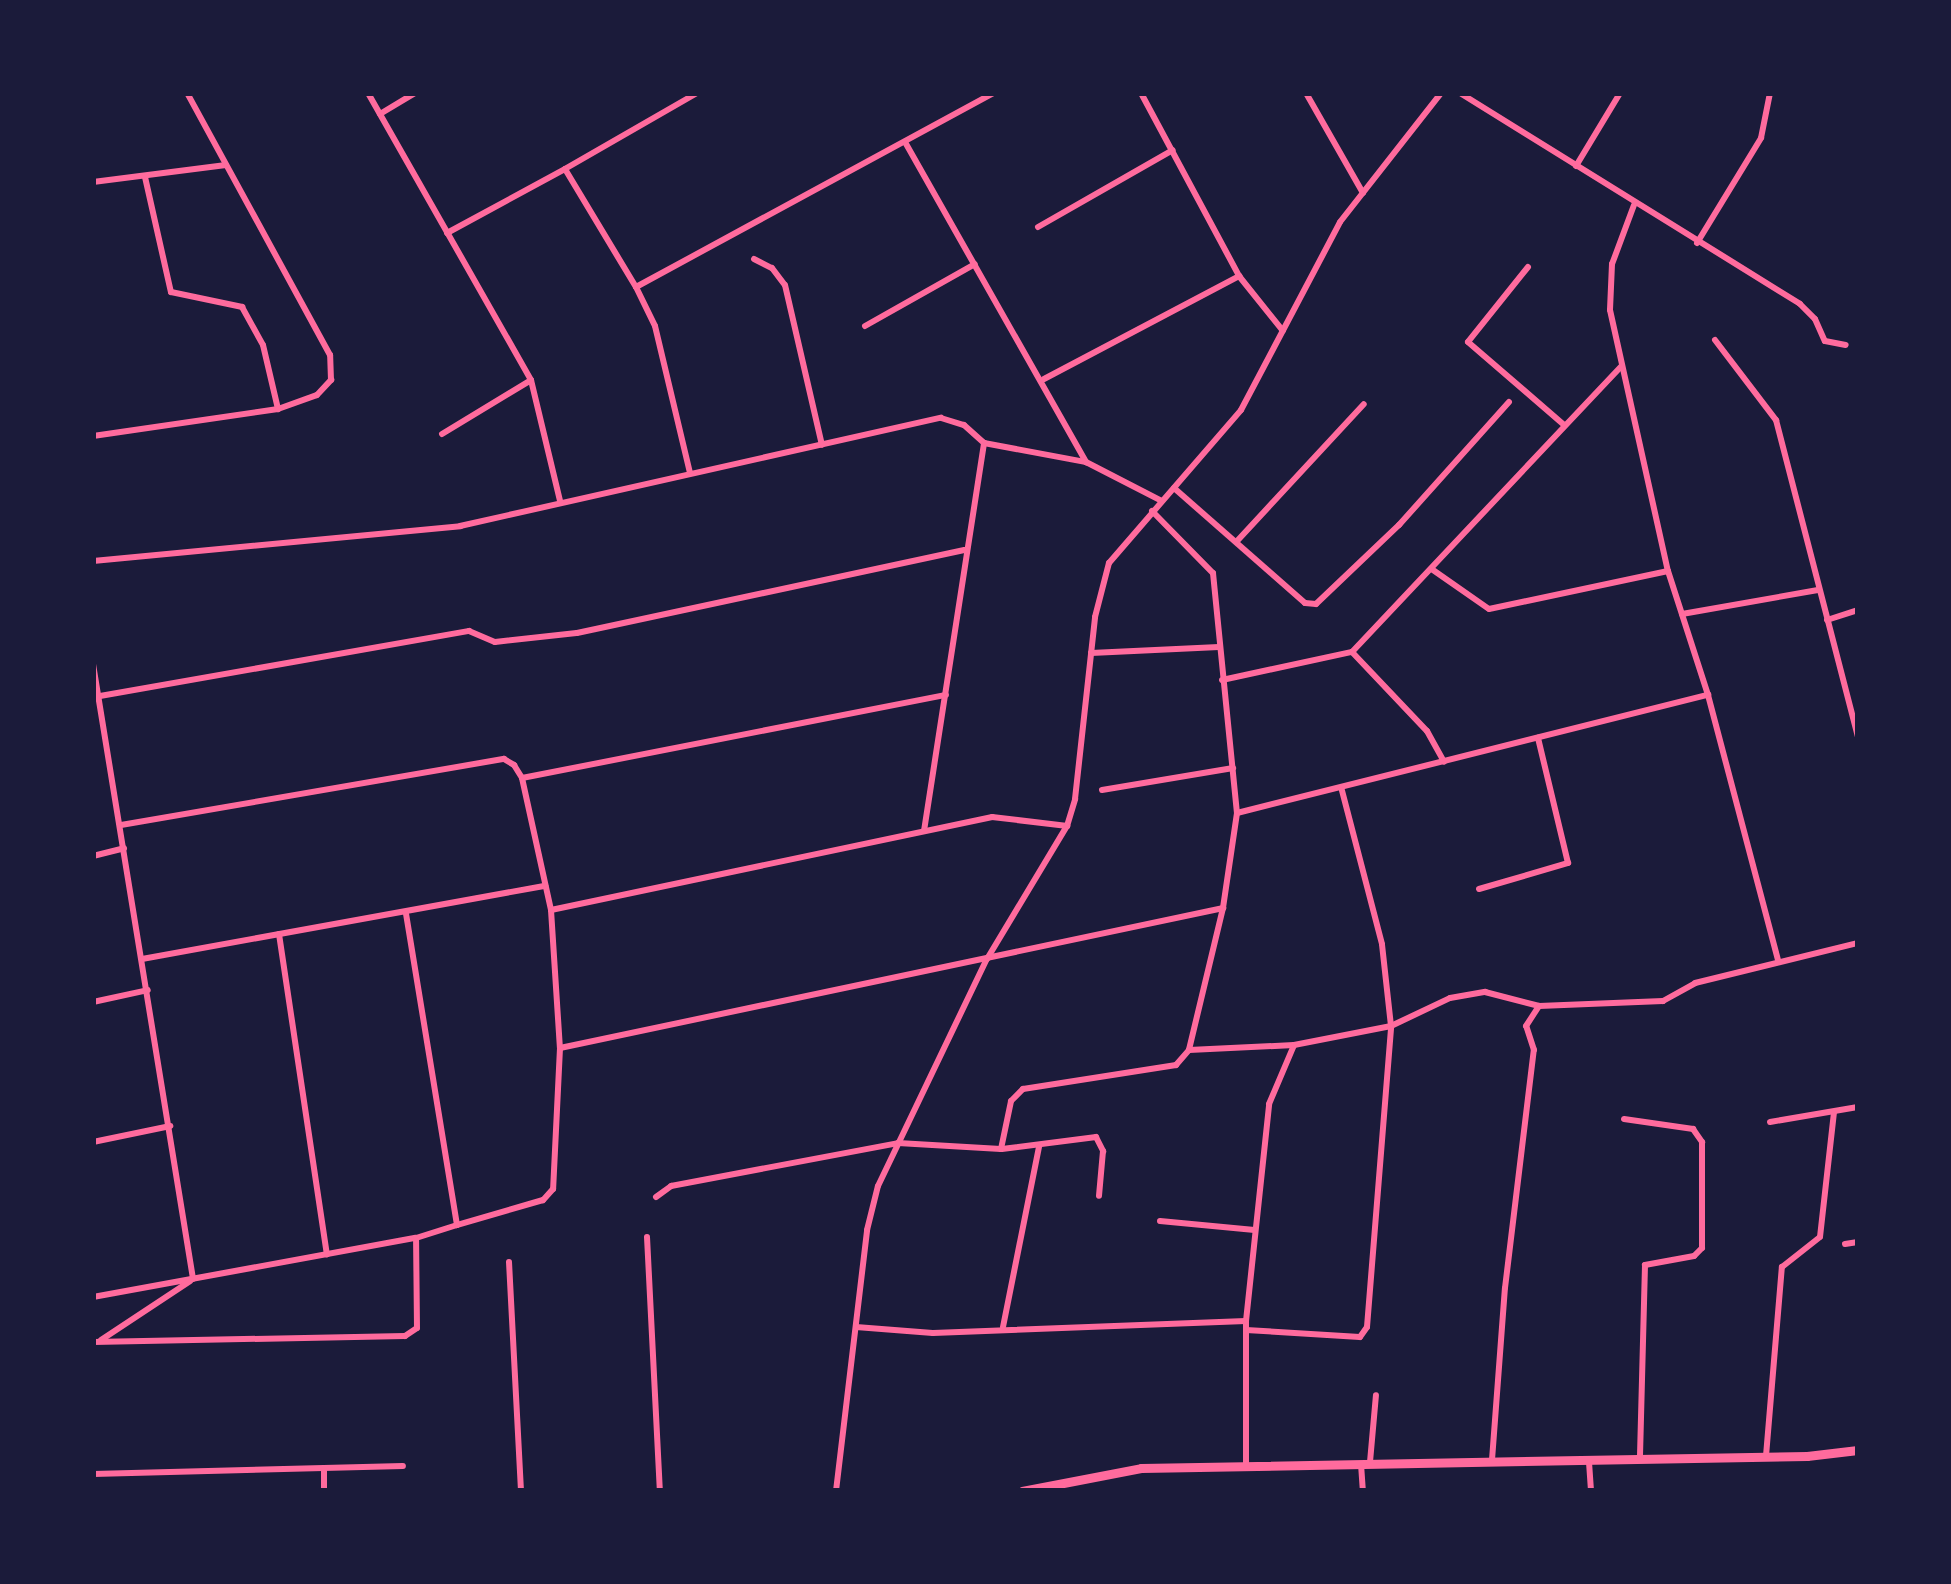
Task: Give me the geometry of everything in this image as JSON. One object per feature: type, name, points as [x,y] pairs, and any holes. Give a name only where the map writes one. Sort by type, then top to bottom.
[{"type":"main road","points":[[1022,1491],[1141,1468],[1589,1462],[1858,1450]]},
{"type":"street","points":[[93,436],[278,409],[326,387],[332,370],[330,355],[187,93]]},
{"type":"street","points":[[368,93],[531,380],[560,501]]},
{"type":"street","points":[[380,114],[415,93]]},
{"type":"street","points":[[447,233],[697,93]]},
{"type":"street","points":[[636,287],[993,93]]},
{"type":"street","points":[[1141,93],[1239,276],[1283,331]]},
{"type":"street","points":[[1306,93],[1363,194]]},
{"type":"street","points":[[836,1491],[867,1230],[878,1186],[987,958],[1067,826],[1075,799],[1091,652],[1109,563],[1241,410],[1340,222],[1441,93]]},
{"type":"street","points":[[1460,93],[1634,206],[1809,311],[1825,341],[1846,345]]},
{"type":"street","points":[[1576,166],[1620,93]]},
{"type":"street","points":[[1696,243],[1761,138],[1770,93]]},
{"type":"street","points":[[905,142],[1044,379],[1086,462]]},
{"type":"street","points":[[1038,227],[1173,150]]},
{"type":"street","points":[[93,182],[226,165]]},
{"type":"street","points":[[565,169],[656,326],[691,474]]},
{"type":"street","points":[[145,177],[171,292],[242,307],[263,345],[278,409]]},
{"type":"street","points":[[1634,206],[1609,286],[1622,365],[1668,571],[1708,695],[1778,960]]},
{"type":"street","points":[[754,259],[772,268],[785,285],[822,445]]},
{"type":"street","points":[[865,326],[974,264]]},
{"type":"street","points":[[1528,267],[1468,343],[1564,424]]},
{"type":"street","points":[[1044,379],[1239,276]]},
{"type":"street","points":[[1714,340],[1776,420],[1858,738]]},
{"type":"street","points":[[1222,680],[1352,652],[1622,365]]},
{"type":"street","points":[[442,434],[531,380]]},
{"type":"street","points":[[1174,488],[1305,603],[1316,604],[1399,525],[1509,402]]},
{"type":"street","points":[[1238,540],[1364,404]]},
{"type":"street","points":[[93,561],[460,526],[940,418],[964,425],[984,443],[1086,462],[1162,501]]},
{"type":"street","points":[[923,832],[984,443]]},
{"type":"street","points":[[1001,1149],[1011,1101],[1023,1089],[1176,1065],[1189,1050],[1222,908],[1237,813],[1212,568],[1152,511]]},
{"type":"street","points":[[100,696],[469,631],[495,642],[577,633],[964,550]]},
{"type":"street","points":[[1433,570],[1489,609],[1668,571]]},
{"type":"street","points":[[1682,614],[1818,590]]},
{"type":"street","points":[[1826,620],[1858,610]]},
{"type":"street","points":[[1091,652],[1220,647]]},
{"type":"street","points":[[1352,652],[1427,731],[1444,762]]},
{"type":"street","points":[[93,664],[193,1279]]},
{"type":"street","points":[[522,778],[946,695]]},
{"type":"street","points":[[1237,813],[1708,695]]},
{"type":"street","points":[[93,713],[103,710]]},
{"type":"street","points":[[1479,889],[1568,863],[1538,739]]},
{"type":"street","points":[[93,1297],[416,1238],[543,1200],[554,1189],[560,1048],[550,910],[522,778],[504,759],[121,825]]},
{"type":"street","points":[[1102,790],[1233,768]]},
{"type":"street","points":[[856,1327],[933,1333],[1003,1327],[1246,1326],[1360,1337],[1366,1331],[1391,1026],[1382,944],[1342,790]]},
{"type":"street","points":[[550,910],[992,817],[1067,826]]},
{"type":"street","points":[[93,856],[124,848]]},
{"type":"street","points":[[142,959],[545,886]]},
{"type":"street","points":[[560,1048],[1222,908]]},
{"type":"street","points":[[406,912],[457,1225]]},
{"type":"street","points":[[279,934],[327,1254]]},
{"type":"street","points":[[1189,1050],[1294,1045],[1391,1026],[1433,1004],[1485,992],[1539,1006],[1663,1001],[1695,983],[1858,943]]},
{"type":"street","points":[[93,1002],[148,990]]},
{"type":"street","points":[[1492,1460],[1504,1288],[1534,1050],[1526,1026],[1539,1006]]},
{"type":"street","points":[[1246,1465],[1246,1326],[1255,1230],[1270,1103],[1294,1045]]},
{"type":"street","points":[[1771,1122],[1858,1107]]},
{"type":"street","points":[[1766,1456],[1782,1267],[1820,1237],[1834,1112]]},
{"type":"street","points":[[1624,1119],[1693,1129],[1702,1142],[1702,1248],[1694,1256],[1645,1265],[1640,1457]]},
{"type":"street","points":[[93,1142],[170,1126]]},
{"type":"street","points":[[656,1197],[671,1186],[898,1143],[1001,1149],[1039,1147],[1088,1136],[1102,1141],[1099,1196]]},
{"type":"street","points":[[1003,1327],[1039,1147]]},
{"type":"street","points":[[1160,1221],[1255,1230]]},
{"type":"street","points":[[647,1237],[660,1491]]},
{"type":"street","points":[[97,1341],[405,1336],[417,1328],[416,1238]]},
{"type":"street","points":[[1844,1244],[1858,1241]]},
{"type":"street","points":[[509,1262],[521,1491]]},
{"type":"street","points":[[97,1341],[193,1279]]},
{"type":"street","points":[[1363,1491],[1376,1395]]},
{"type":"street","points":[[1589,1462],[1591,1491]]},
{"type":"street","points":[[93,1474],[324,1472],[403,1466]]},
{"type":"street","points":[[324,1472],[324,1491]]}]
